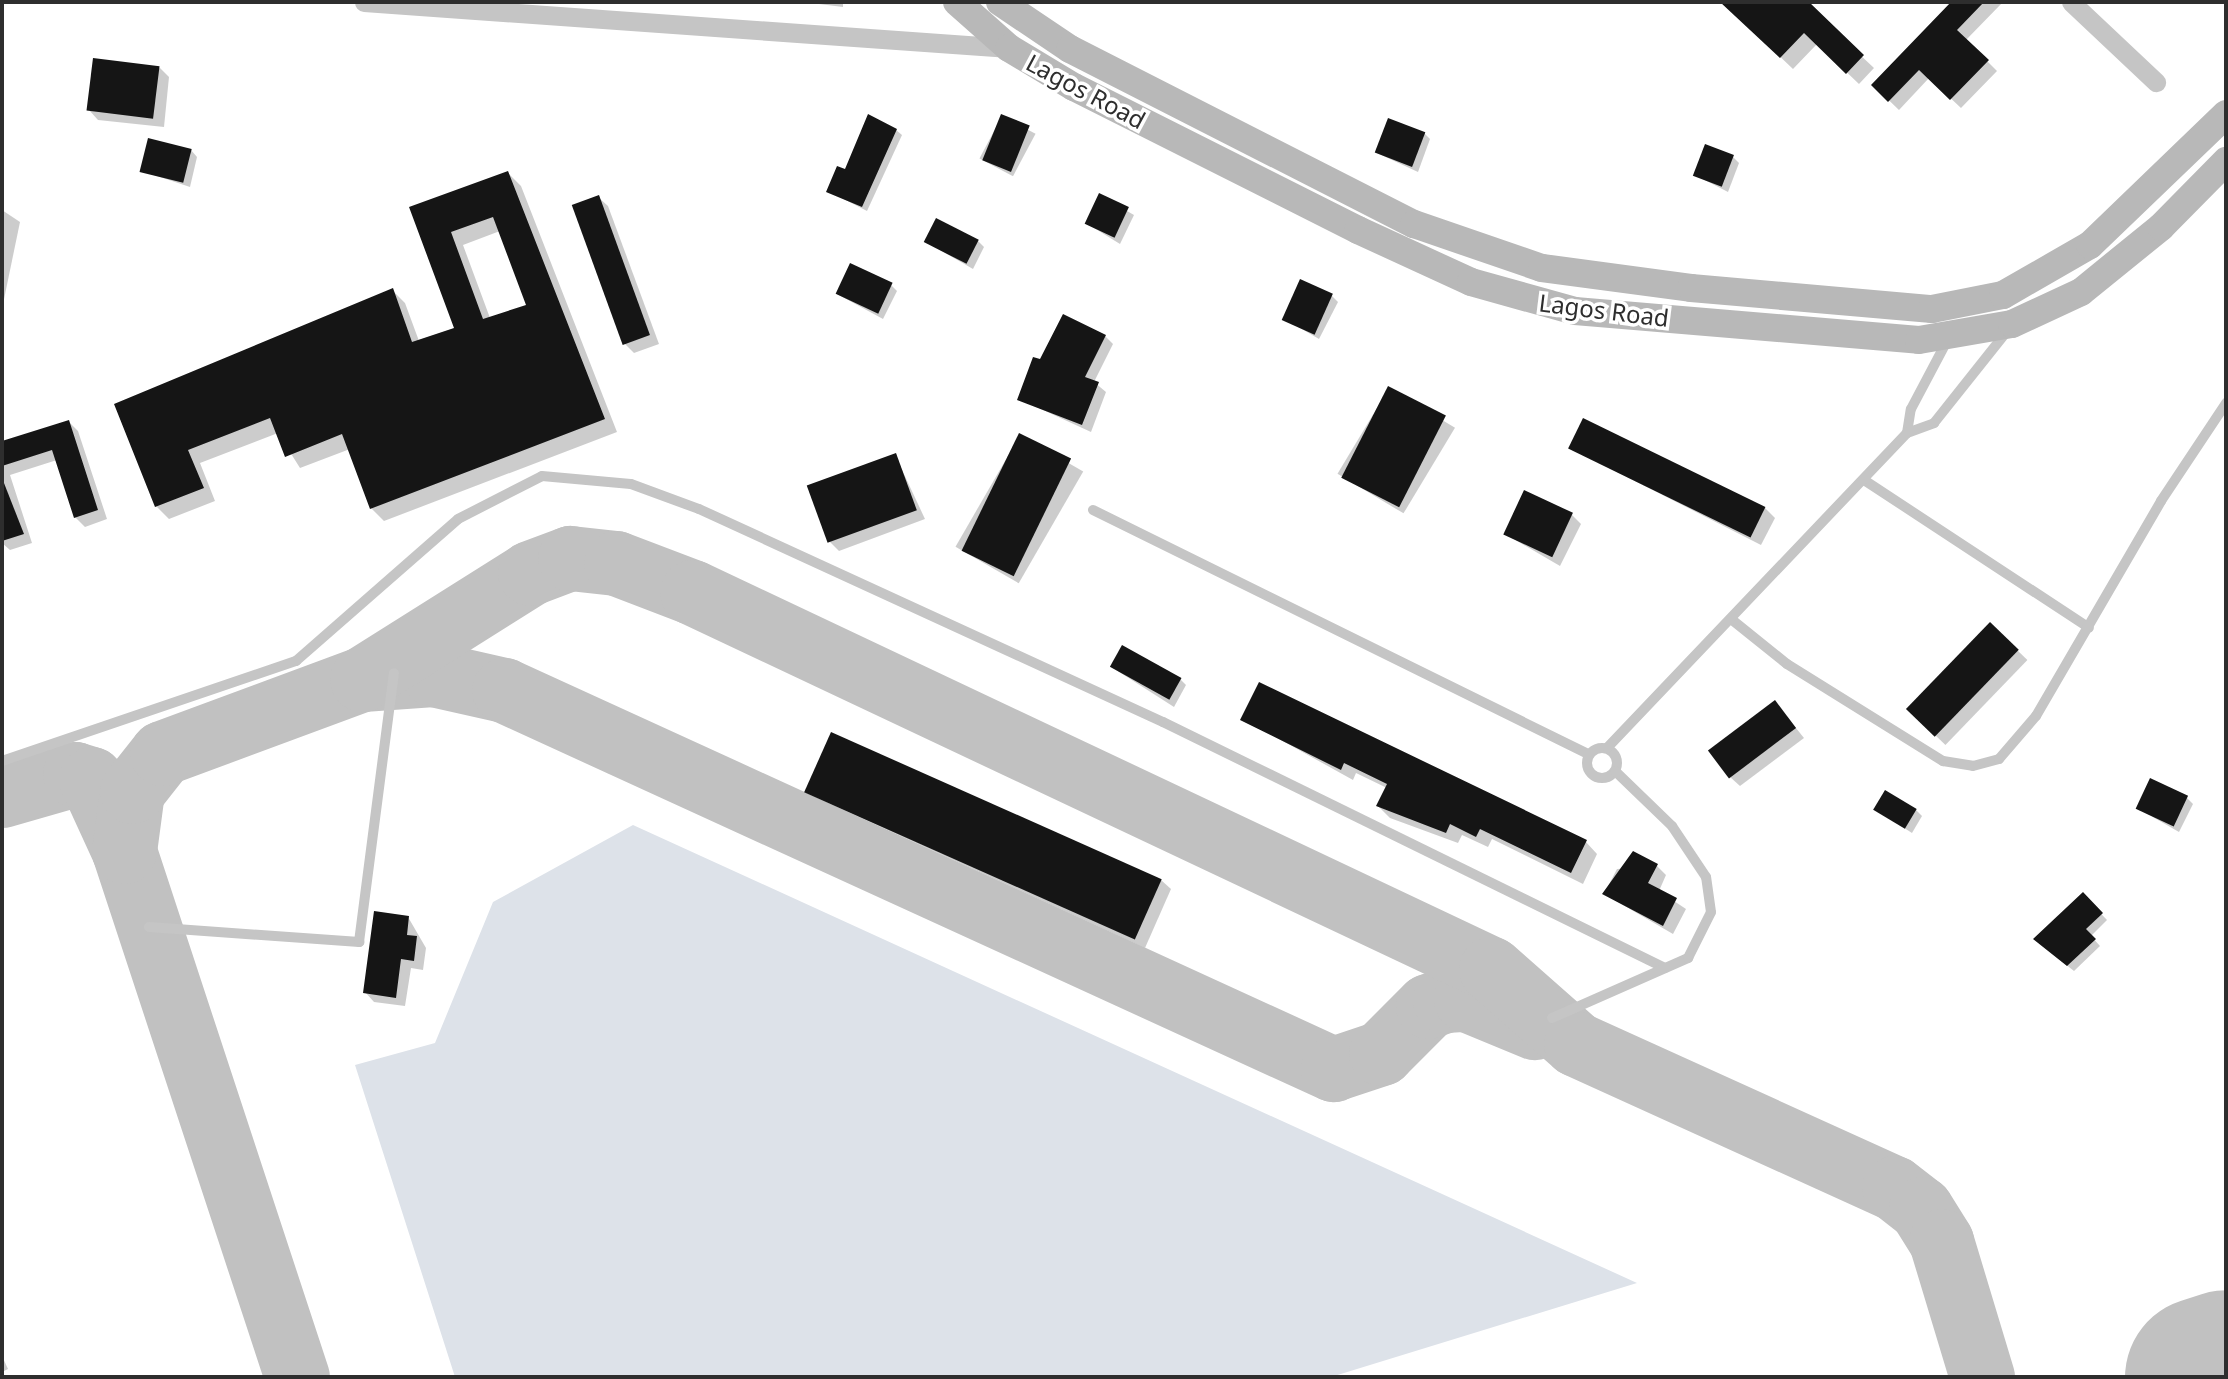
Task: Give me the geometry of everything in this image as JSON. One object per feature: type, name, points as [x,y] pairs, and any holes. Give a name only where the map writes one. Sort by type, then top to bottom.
[{"type":"main road","name":"Lagos Road","points":[[957,2],[1009,48],[1358,230],[1523,299],[1632,317],[1919,340],[2012,324],[2081,292],[2161,227],[2226,161]]},
{"type":"main road","name":"Lagos Road","points":[[1000,2],[1070,50],[1413,224],[1542,268],[1691,288],[1932,309],[2003,295],[2090,245],[2226,114]]},
{"type":"street","points":[[363,2],[1009,48]]},
{"type":"street","points":[[2071,2],[2156,82]]},
{"type":"lane","points":[[1093,510],[1588,754],[1607,748],[1907,433],[1934,424],[2012,324]]},
{"type":"lane","points":[[1907,433],[1911,409],[1951,335]]},
{"type":"lane","points":[[1731,619],[1787,664],[1943,761],[1973,766],[1999,759],[2036,716],[2226,403]]},
{"type":"lane","points":[[2,761],[296,661],[458,519],[542,476],[631,484],[699,509],[1163,722],[1665,968]]},
{"type":"lane","points":[[1864,480],[2089,628]]},
{"type":"lane","points":[[149,927],[359,942],[394,673]]},
{"type":"lane","points":[[1607,748],[1616,758],[1615,771]]},
{"type":"lane","points":[[1588,754],[1591,774],[1604,778],[1615,771]]},
{"type":"lane","points":[[1552,1018],[1688,958],[1711,912],[1706,877],[1672,826],[1615,771]]},
{"type":"shaded area","points":[[633,825],[1637,1283],[1331,1377],[455,1377],[355,1065],[435,1043],[493,902]]},
{"type":"building","points":[[1720,2],[1809,2],[1864,55],[1846,74],[1804,33],[1780,58]]},
{"type":"building","points":[[1951,2],[1984,2],[1957,30],[1989,60],[1950,100],[1919,70],[1888,102],[1871,85]]},
{"type":"building","points":[[93,58],[160,66],[153,119],[87,111]]},
{"type":"building","points":[[868,114],[897,129],[862,207],[826,192],[837,166],[845,169]]},
{"type":"building","points":[[1001,114],[1030,126],[1011,172],[982,160]]},
{"type":"building","points":[[1388,118],[1425,132],[1412,167],[1375,153]]},
{"type":"building","points":[[148,138],[192,149],[183,183],[140,172]]},
{"type":"building","points":[[1705,144],[1734,155],[1722,187],[1693,176]]},
{"type":"building","points":[[508,171],[605,419],[370,509],[342,434],[285,457],[270,418],[188,450],[204,488],[155,507],[114,404],[393,288],[412,342],[454,328],[409,207]],"holes":[[[493,217],[526,305],[483,319],[451,232]]]},
{"type":"building","points":[[1099,193],[1129,207],[1115,238],[1085,224]]},
{"type":"building","points":[[599,195],[650,335],[623,345],[572,205]]},
{"type":"building","points":[[936,218],[979,240],[967,264],[924,242]]},
{"type":"building","points":[[850,263],[893,283],[878,314],[836,294]]},
{"type":"building","points":[[1300,279],[1333,294],[1315,335],[1282,320]]},
{"type":"building","points":[[1063,314],[1106,335],[1085,377],[1099,382],[1082,425],[1017,400],[1033,357],[1040,359]]},
{"type":"building","points":[[1388,386],[1446,416],[1399,507],[1341,478]]},
{"type":"building","points":[[1583,418],[1765,507],[1751,538],[1568,449]]},
{"type":"building","points":[[69,420],[98,510],[74,518],[52,450],[2,466],[2,441]]},
{"type":"building","points":[[1019,433],[1071,458],[1014,576],[962,551]]},
{"type":"building","points":[[896,453],[917,510],[828,543],[807,485]]},
{"type":"building","points":[[2,478],[24,534],[2,541]]},
{"type":"building","points":[[1524,490],[1573,513],[1552,557],[1503,534]]},
{"type":"building","points":[[1990,622],[2019,650],[1935,737],[1906,709]]},
{"type":"building","points":[[1122,645],[1181,678],[1169,700],[1110,667]]},
{"type":"building","points":[[1259,682],[1587,840],[1571,873],[1480,829],[1476,837],[1450,824],[1446,833],[1376,806],[1387,784],[1344,763],[1341,770],[1240,720]]},
{"type":"building","points":[[1775,700],[1796,728],[1729,779],[1708,751]]},
{"type":"building","points":[[831,732],[1162,879],[1135,940],[804,792]]},
{"type":"building","points":[[2150,778],[2188,796],[2174,827],[2136,809]]},
{"type":"building","points":[[1885,790],[1917,809],[1905,829],[1873,810]]},
{"type":"building","points":[[1633,851],[1658,864],[1648,883],[1677,898],[1663,926],[1602,894]]},
{"type":"building","points":[[2083,892],[2103,913],[2086,929],[2096,939],[2067,966],[2033,939]]},
{"type":"building","points":[[374,911],[409,916],[407,935],[417,936],[414,961],[401,959],[396,998],[363,993]]},
{"type":"taxiway","points":[[297,1377],[124,851],[132,791],[162,753],[362,679],[530,573],[570,558],[616,563],[692,592],[1491,969],[1576,1044],[1894,1188],[1921,1209],[1941,1241],[1982,1377]]},
{"type":"taxiway","points":[[362,679],[433,674],[504,690],[1333,1069],[1381,1053],[1428,1006],[1445,1000],[1466,999],[1534,1027]]},
{"type":"taxiway","points":[[2,795],[75,774],[91,779],[124,851]]},
{"type":"runway","points":[[2205,1377],[2226,1370]]}]
